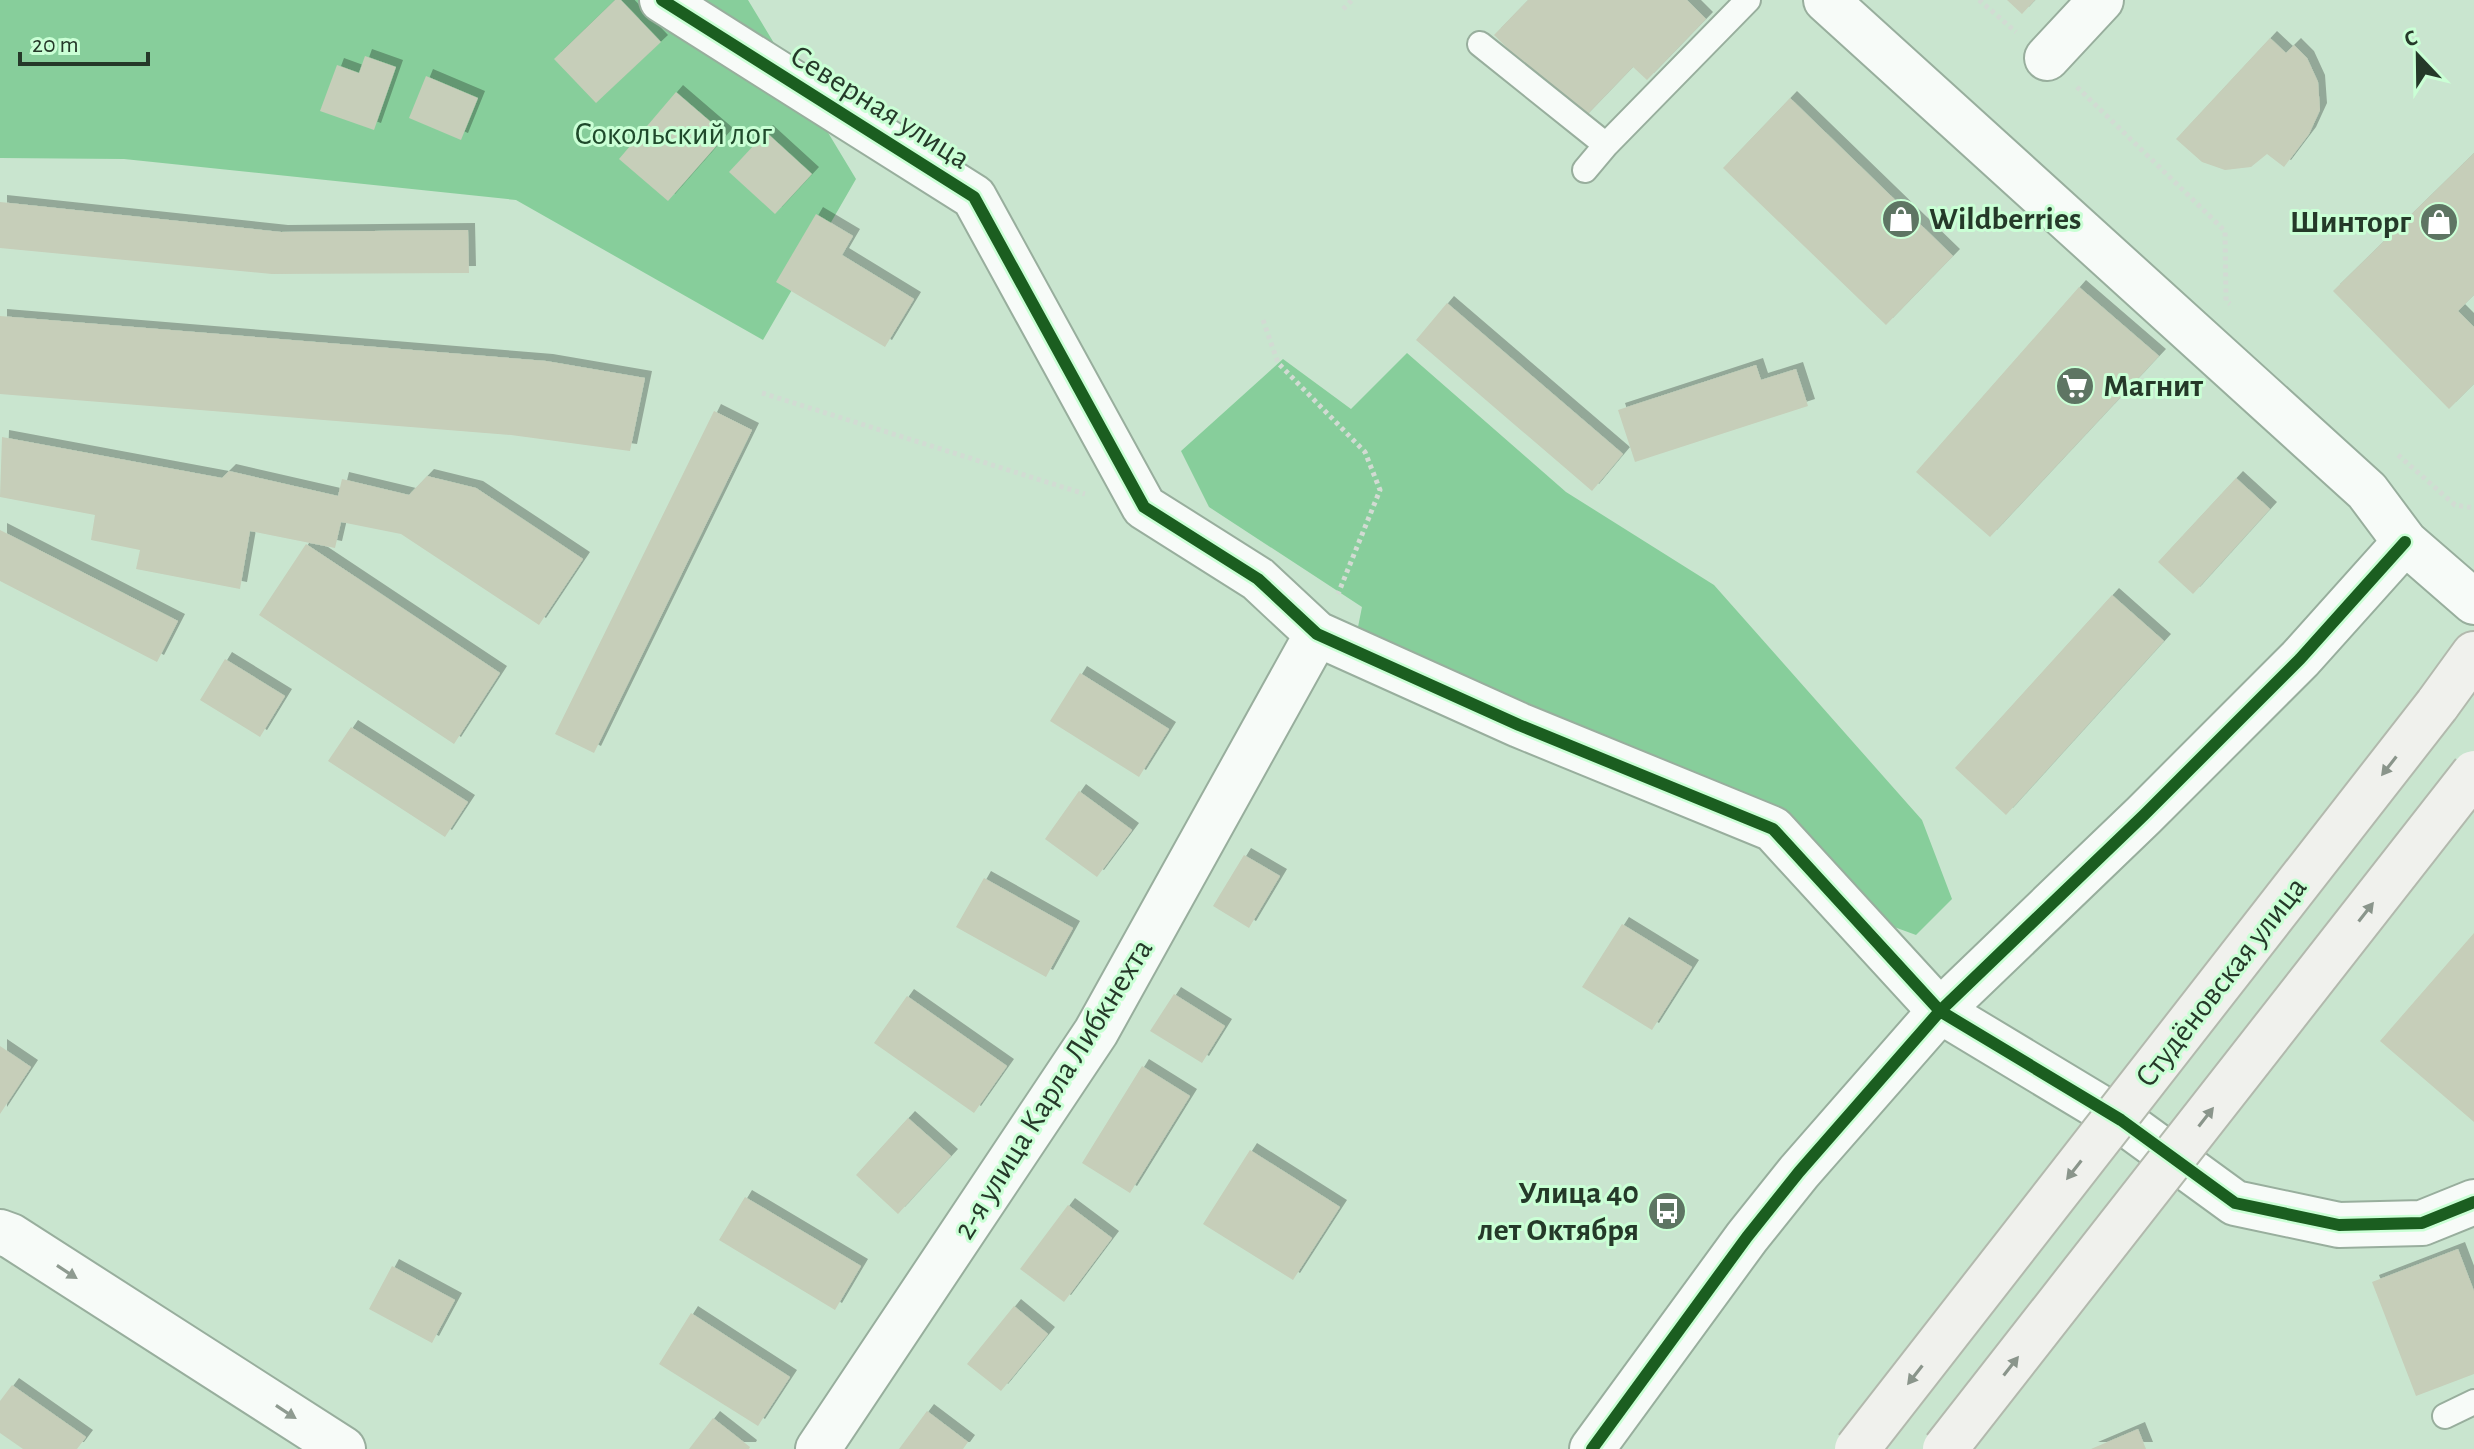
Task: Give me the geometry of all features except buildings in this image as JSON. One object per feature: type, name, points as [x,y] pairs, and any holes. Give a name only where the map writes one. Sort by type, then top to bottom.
[{"type":"main road","name":"Студёновская улица","points":[[1857,1449],[2474,654]]},
{"type":"main road","points":[[1945,1449],[2474,773]]},
{"type":"street","name":"Северная улица","points":[[662,0],[974,197],[1144,507]]},
{"type":"street","points":[[1826,0],[2367,491],[2405,542],[2474,602]]},
{"type":"street","points":[[2047,58],[2101,0]]},
{"type":"street","points":[[1144,507],[1258,579],[1519,725],[1773,829],[1940,1011],[2121,1120],[2235,1203],[2339,1225],[2422,1223],[2474,1202]]},
{"type":"street","points":[[1592,1449],[1773,1205],[1940,1011],[2278,681],[2405,542]]},
{"type":"street","name":"2-я улица Карла Либкнехта","points":[[818,1449],[1096,1032],[1326,618]]},
{"type":"street","points":[[0,1232],[11,1236],[343,1449]]},
{"type":"lane","points":[[1585,170],[1748,0]]},
{"type":"lane","points":[[1480,44],[1606,145]]},
{"type":"lane","points":[[2445,1416],[2474,1402]]},
{"type":"path","points":[[1343,9],[1352,0]]},
{"type":"path","points":[[1979,0],[2047,58],[2225,231],[2226,301]]},
{"type":"path","points":[[1263,320],[1278,363],[1365,452],[1380,490],[1326,618]]},
{"type":"path","points":[[762,393],[1062,488],[1144,507]]},
{"type":"green space","name":"Сокольский лог","points":[[0,0],[748,0],[856,179],[763,340],[516,200],[124,159],[0,158]]},
{"type":"green space","points":[[1407,353],[1566,492],[1714,585],[1922,820],[1952,899],[1916,935],[1886,924],[1780,814],[1356,637],[1362,607],[1209,507],[1181,451],[1283,359],[1351,409]]},
{"type":"cycle path","points":[[662,0],[974,197],[1144,507],[1258,579],[1317,634],[1519,725],[1773,829],[1940,1011],[2121,1120],[2235,1203],[2339,1225],[2422,1223],[2474,1202]]},
{"type":"cycle path","points":[[1592,1449],[1747,1237],[1799,1172],[1940,1011],[2144,815],[2300,659],[2405,542]]},
{"type":"place","name":"Wildberries","points":[[1901,219]]},
{"type":"place","name":"Шинторг","points":[[2439,222]]},
{"type":"place","name":"Магнит","points":[[2075,386]]},
{"type":"place","name":"Улица 40 лет Октября","points":[[1667,1211]]}]
